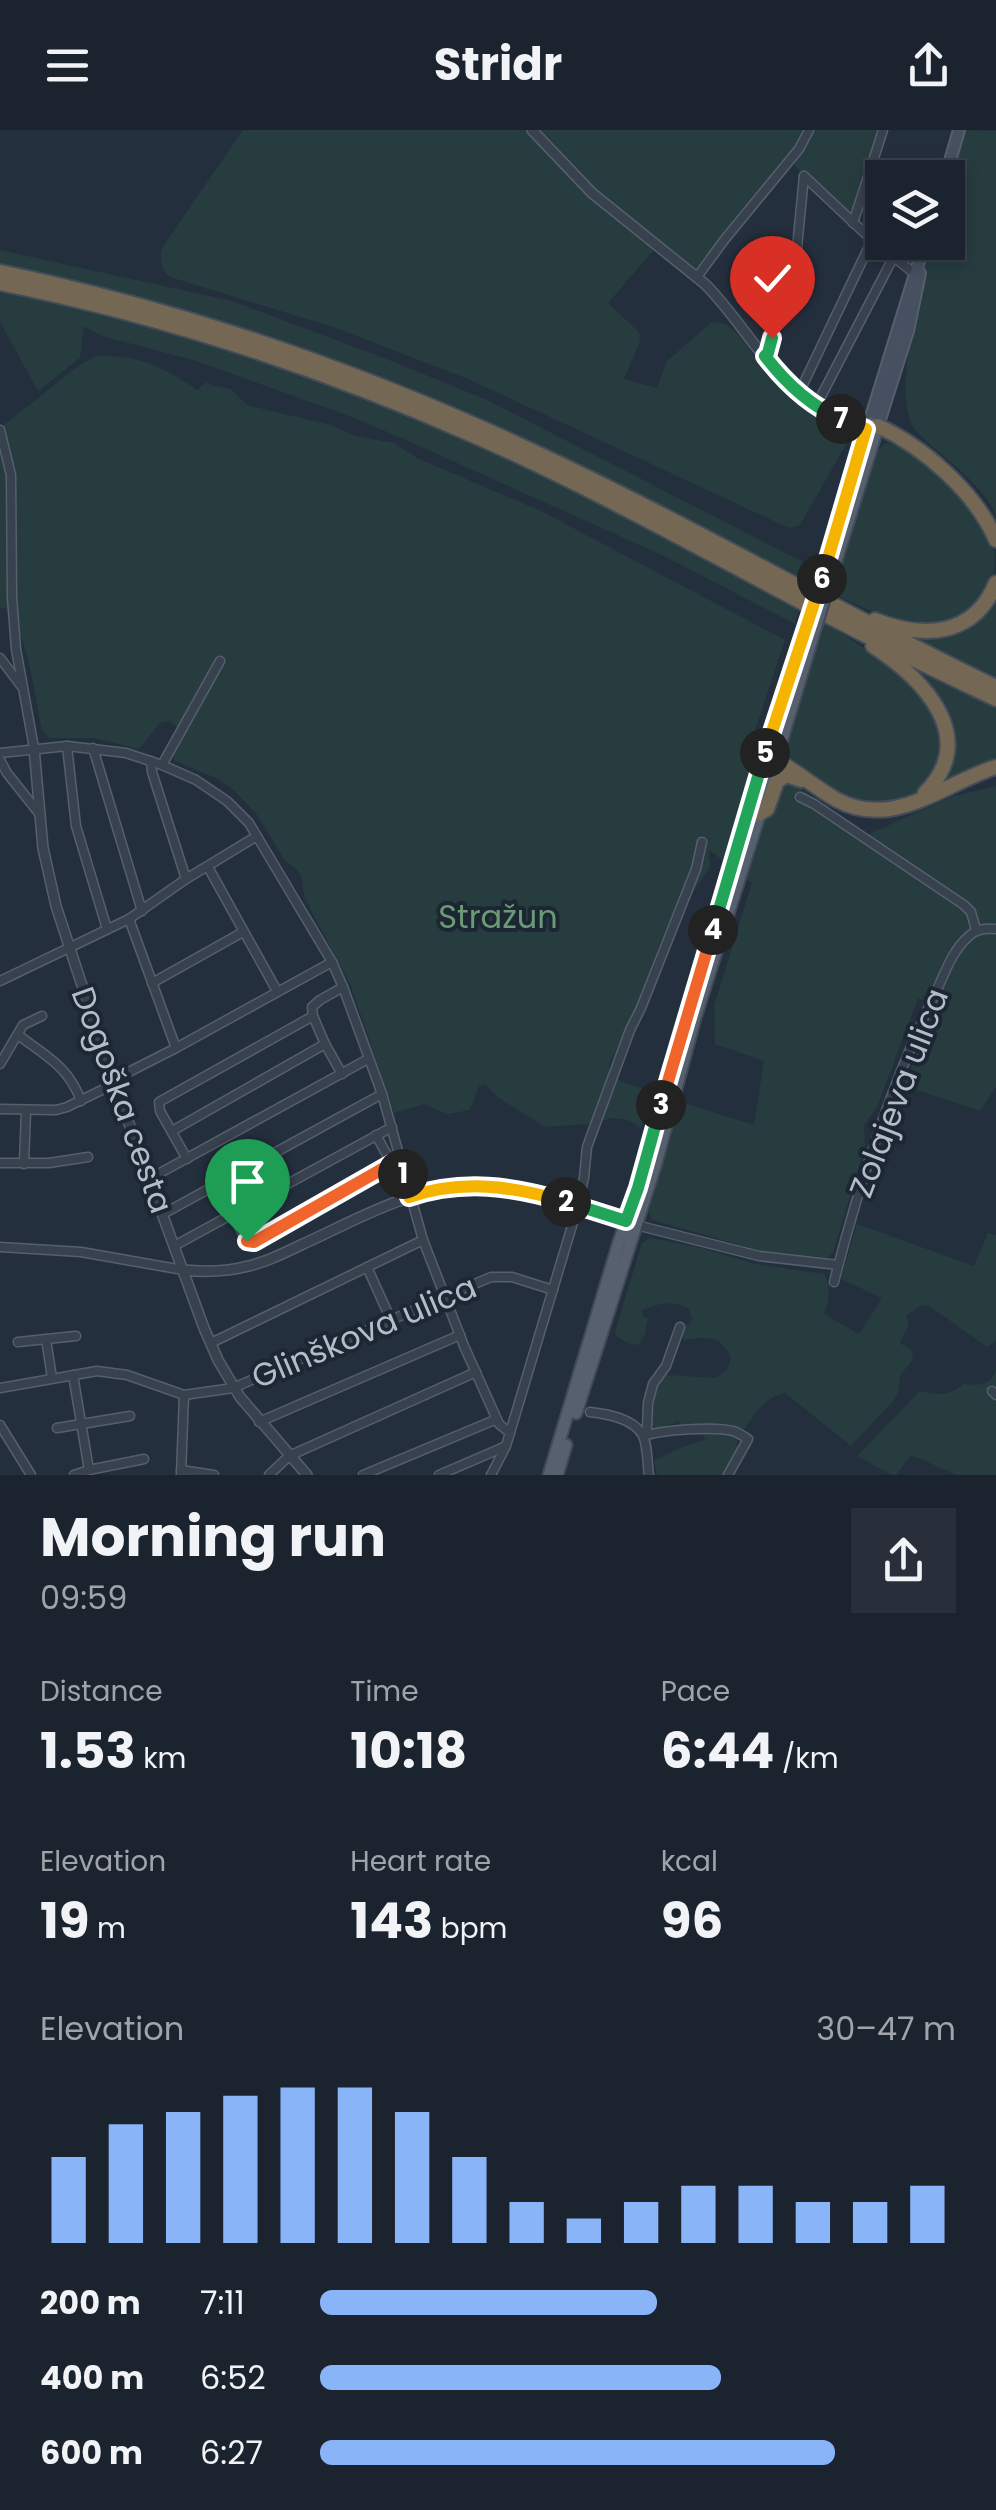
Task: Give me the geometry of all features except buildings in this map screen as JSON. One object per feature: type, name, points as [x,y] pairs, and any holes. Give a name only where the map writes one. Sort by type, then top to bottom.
[{"type":"highway","points":[[0,272],[180,316],[407,396],[595,480],[996,699]]},
{"type":"highway","points":[[0,283],[208,336],[400,404],[590,490],[843,617],[996,687]]},
{"type":"highway","points":[[872,428],[911,444],[947,476],[982,514],[996,540]]},
{"type":"highway","points":[[843,617],[854,610],[918,632],[949,629],[978,612],[996,582]]},
{"type":"highway","points":[[843,617],[848,632],[880,650],[906,672],[935,702],[942,716],[948,737],[945,761],[933,785],[915,801]]},
{"type":"highway","points":[[771,757],[836,799],[861,810],[903,807],[996,767]]},
{"type":"highway","points":[[760,814],[768,808],[773,788],[782,777],[812,784]]},
{"type":"main road","points":[[950,160],[959,130]]},
{"type":"main road","points":[[558,1475],[638,1188],[872,428],[919,260]]},
{"type":"main road","points":[[872,428],[908,331],[921,260]]},
{"type":"main road","points":[[548,1475],[631,1223],[656,1163],[695,1018],[760,814],[771,757]]},
{"type":"street","points":[[532,130],[592,193],[697,277],[799,393],[830,414],[872,428]]},
{"type":"street","points":[[697,277],[810,130]]},
{"type":"street","points":[[853,223],[883,130]]},
{"type":"street","points":[[765,356],[796,248],[804,176],[865,234]]},
{"type":"street","points":[[799,393],[865,255]]},
{"type":"street","points":[[817,404],[892,260]]},
{"type":"street","points":[[896,260],[914,273]]},
{"type":"street","name":"Dogoška cesta","points":[[0,430],[11,475],[12,598],[18,668],[34,748],[38,812],[52,890],[69,949],[210,1343],[233,1388],[306,1475]]},
{"type":"street","name":"Dogoška cesta","points":[[0,658],[25,690]]},
{"type":"street","points":[[162,765],[220,660]]},
{"type":"street","points":[[67,746],[76,826],[106,929]]},
{"type":"street","points":[[38,812],[7,773],[0,756],[67,746],[126,753],[162,765],[213,790],[239,811],[332,962],[343,987],[382,1094],[423,1240],[501,1428],[510,1434]]},
{"type":"street","points":[[94,748],[142,911]]},
{"type":"street","points":[[151,761],[186,879]]},
{"type":"street","points":[[800,797],[964,904],[971,912],[976,930],[996,929]]},
{"type":"street","points":[[0,981],[128,919],[257,836]]},
{"type":"street","points":[[491,1475],[506,1446],[553,1290],[584,1178],[588,1146],[696,869],[702,842]]},
{"type":"street","points":[[208,867],[277,992]]},
{"type":"street","points":[[128,919],[176,1048]]},
{"type":"street","name":"Zolajeva ulica","points":[[834,1282],[877,1139],[913,1042],[951,960],[976,930]]},
{"type":"street","points":[[152,984],[244,932]]},
{"type":"street","points":[[0,1109],[56,1110],[81,1101],[332,962]]},
{"type":"street","points":[[342,1074],[313,1016],[314,1004],[343,987]]},
{"type":"street","points":[[0,1064],[22,1026],[42,1016]]},
{"type":"street","points":[[187,1159],[160,1111],[159,1102],[313,1016]]},
{"type":"street","points":[[18,1035],[64,1070],[81,1101]]},
{"type":"street","points":[[172,1131],[325,1044]]},
{"type":"street","points":[[149,1179],[368,1059]]},
{"type":"street","points":[[163,1214],[382,1094]]},
{"type":"street","points":[[24,1164],[26,1111]]},
{"type":"street","points":[[174,1246],[392,1127]]},
{"type":"street","points":[[376,1135],[397,1173],[403,1173]]},
{"type":"street","points":[[0,1163],[49,1163],[88,1157]]},
{"type":"street","points":[[232,1214],[251,1243],[391,1164]]},
{"type":"street","points":[[0,1247],[81,1252],[217,1272],[256,1264],[409,1197],[452,1187],[486,1186],[534,1192],[631,1223],[759,1256],[838,1265]]},
{"type":"street","points":[[210,1343],[423,1240]]},
{"type":"street","points":[[367,1268],[390,1320]]},
{"type":"street","name":"Glinškova ulica","points":[[184,1395],[233,1388],[491,1277],[512,1277],[553,1290]]},
{"type":"street","points":[[649,1475],[644,1436],[648,1404],[653,1384],[666,1366],[680,1327]]},
{"type":"street","points":[[259,1422],[460,1335]]},
{"type":"street","points":[[18,1342],[76,1336]]},
{"type":"street","points":[[46,1340],[52,1378]]},
{"type":"street","points":[[0,1388],[96,1370],[184,1395],[181,1473],[214,1475]]},
{"type":"street","points":[[268,1475],[289,1456],[476,1372]]},
{"type":"street","points":[[73,1375],[89,1470]]},
{"type":"street","points":[[590,1412],[615,1416],[644,1436]]},
{"type":"street","points":[[57,1428],[130,1416]]},
{"type":"street","points":[[362,1475],[497,1419]]},
{"type":"street","points":[[0,1425],[31,1475]]},
{"type":"street","points":[[644,1436],[656,1432],[736,1432],[748,1439],[728,1475]]},
{"type":"street","points":[[439,1475],[506,1446]]},
{"type":"street","points":[[74,1475],[144,1459]]},
{"type":"green space","points":[[243,130],[878,130],[869,160],[865,160],[855,206],[848,215],[788,157],[693,271],[658,245],[608,303],[639,332],[640,342],[624,379],[657,388],[667,361],[712,322],[720,323],[739,336],[790,394],[849,439],[800,525],[789,528],[468,379],[336,328],[170,277],[162,264],[162,248]]},
{"type":"green space","points":[[965,130],[996,131],[996,517],[972,482],[917,432],[909,417],[906,395],[910,341],[927,260],[965,260],[965,160],[954,160]]},
{"type":"green space","points":[[0,250],[232,301],[485,399],[813,567],[809,581],[554,452],[406,386],[202,315],[0,264]]},
{"type":"green space","points":[[0,292],[79,309],[236,353],[464,440],[636,521],[799,608],[795,624],[664,556],[397,436],[196,361],[102,336],[84,326],[80,358],[38,391],[0,322]]},
{"type":"green space","name":"Stražun","points":[[96,356],[138,360],[173,374],[197,390],[207,382],[231,389],[247,405],[394,443],[417,458],[541,511],[785,640],[748,752],[867,835],[951,797],[996,786],[996,1087],[980,1111],[904,1086],[935,1008],[918,998],[877,1107],[864,1125],[865,1147],[828,1258],[761,1251],[652,1220],[649,1212],[678,1101],[754,1125],[764,1061],[715,1044],[714,1006],[752,883],[709,850],[710,867],[681,910],[671,918],[638,1006],[609,1064],[609,1077],[652,1092],[641,1128],[628,1120],[611,1118],[591,1124],[545,1127],[485,1085],[479,1086],[470,1110],[447,1114],[424,1104],[394,1113],[351,986],[304,897],[302,878],[284,859],[258,816],[234,790],[175,761],[172,754],[183,733],[170,721],[160,723],[139,749],[94,738],[50,738],[42,730],[25,648],[12,618],[0,608],[0,428]]},
{"type":"green space","points":[[886,443],[916,456],[950,484],[979,517],[994,546],[994,570],[988,590],[971,611],[952,623],[914,625],[831,593],[878,450]]},
{"type":"green space","points":[[996,594],[996,678],[906,635],[935,634]]},
{"type":"green space","points":[[822,621],[887,663],[930,701],[945,737],[939,771],[914,798],[878,807],[849,800],[786,754]]},
{"type":"green space","points":[[900,661],[996,708],[996,765],[931,790],[951,732]]},
{"type":"green space","points":[[857,1224],[974,1266],[988,1233],[996,1235],[996,1341],[987,1347],[928,1305],[920,1306],[906,1316],[909,1324],[900,1343],[911,1350],[913,1359],[900,1376],[898,1394],[851,1446],[785,1393],[768,1400],[757,1411],[737,1438],[737,1449],[723,1475],[657,1475],[654,1461],[705,1440],[702,1427],[680,1428],[679,1421],[657,1430],[650,1422],[655,1385],[662,1376],[669,1375],[715,1378],[727,1370],[731,1357],[716,1341],[684,1340],[683,1329],[692,1320],[689,1309],[677,1304],[641,1310],[648,1319],[638,1345],[616,1336],[642,1243],[650,1238],[755,1264],[824,1274],[829,1294],[824,1314],[859,1334],[882,1298],[841,1279]]},
{"type":"green space","points":[[996,1368],[996,1475],[957,1475],[911,1455],[892,1475],[857,1456],[920,1391],[944,1394],[965,1382],[985,1383]]},
{"type":"route","points":[[247,1241],[254,1242],[391,1164],[397,1173],[403,1173],[409,1197],[465,1186],[509,1188],[626,1221],[866,429],[830,414],[790,385],[765,356],[772,338]]}]
